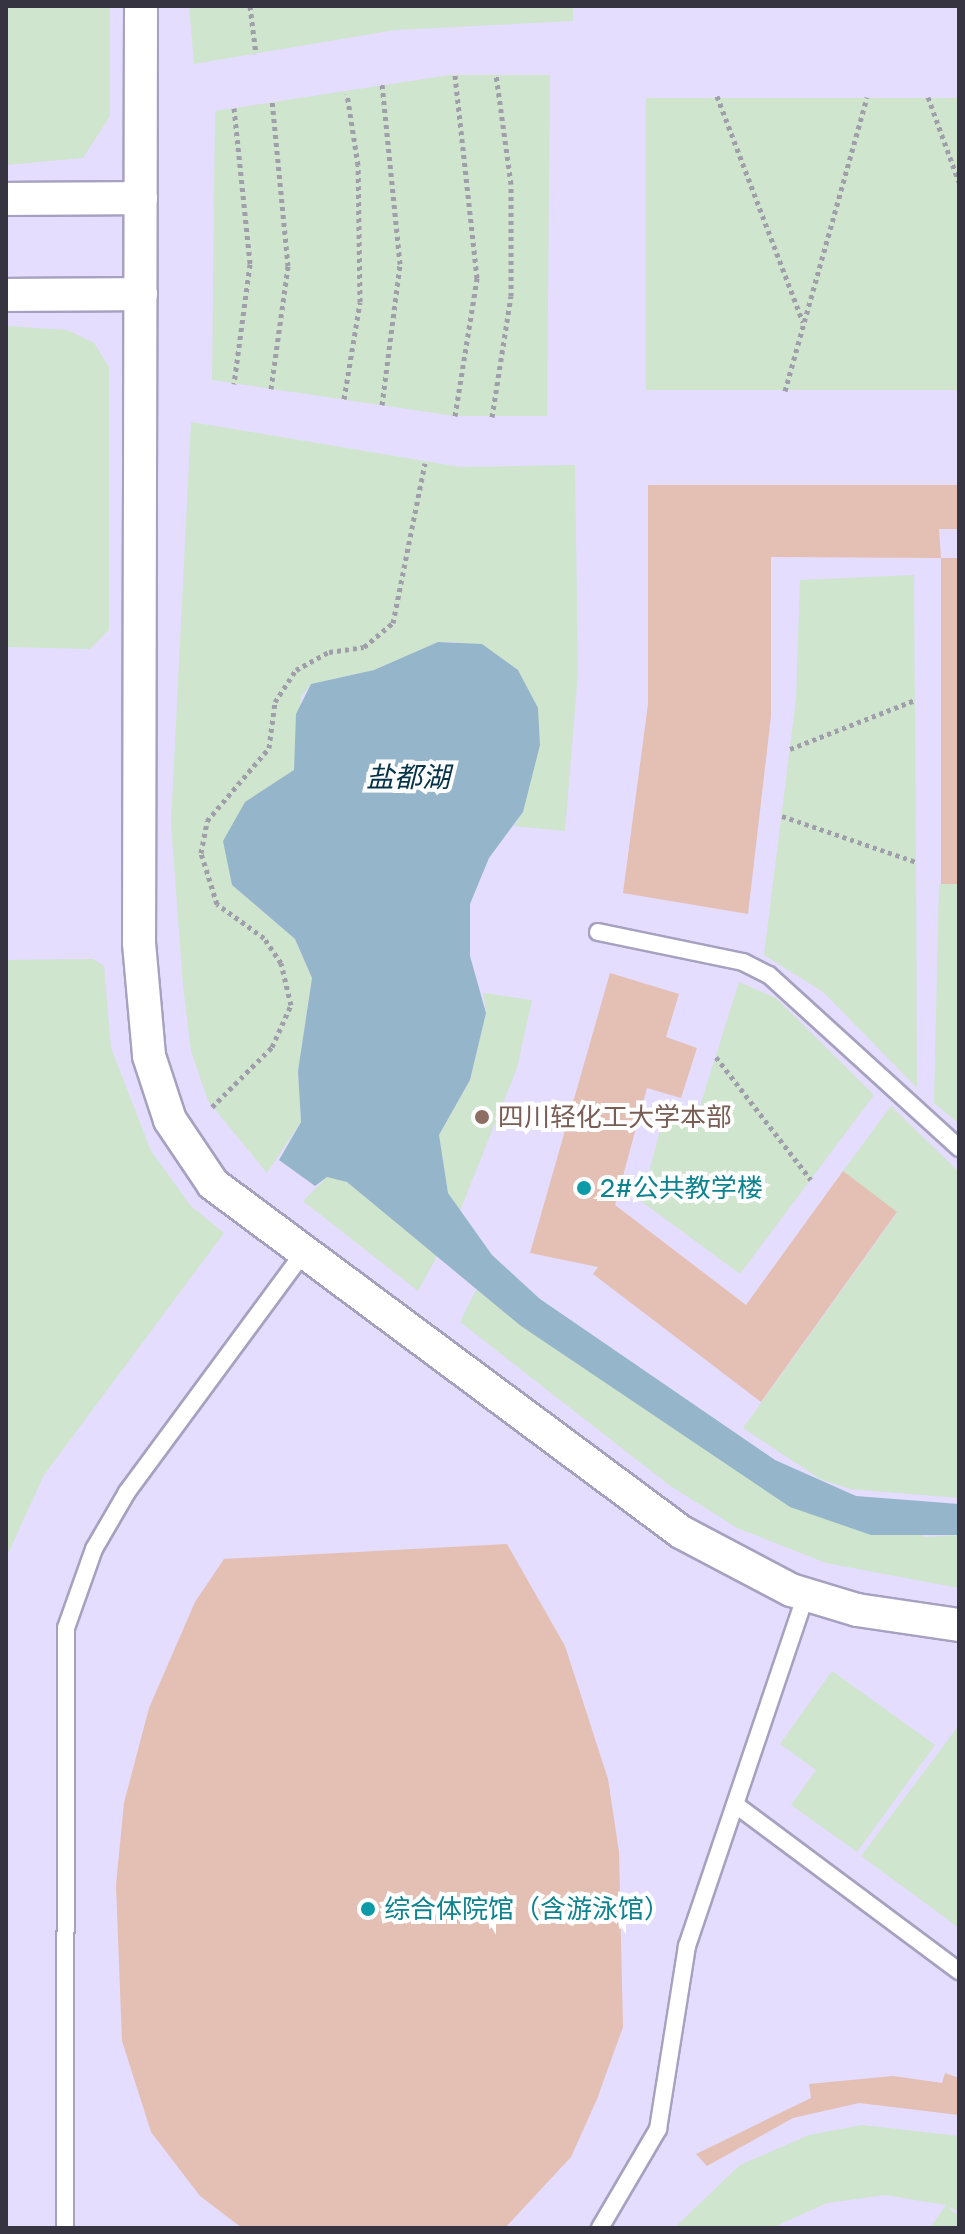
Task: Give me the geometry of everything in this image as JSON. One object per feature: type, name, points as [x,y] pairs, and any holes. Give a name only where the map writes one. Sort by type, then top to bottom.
[{"type":"street","points":[[141,6],[139,943],[149,1056],[170,1120],[213,1184],[681,1532],[806,1595],[959,1625]]},
{"type":"street","points":[[6,199],[141,198]]},
{"type":"street","points":[[6,295],[141,294]]},
{"type":"lane","points":[[598,932],[743,962],[769,975],[959,1148]]},
{"type":"lane","points":[[65,2228],[66,1628],[94,1549],[127,1492],[304,1252]]},
{"type":"lane","points":[[600,2228],[658,2129],[687,1946],[806,1595]]},
{"type":"lane","points":[[736,1805],[959,1971]]},
{"type":"path","points":[[250,6],[256,54]]},
{"type":"path","points":[[455,75],[477,278],[455,416]]},
{"type":"path","points":[[492,417],[511,296],[511,184],[496,75]]},
{"type":"path","points":[[382,83],[400,264],[382,405]]},
{"type":"path","points":[[344,399],[361,288],[358,165],[347,94]]},
{"type":"path","points":[[717,96],[803,323]]},
{"type":"path","points":[[785,391],[867,97]]},
{"type":"path","points":[[928,97],[959,182]]},
{"type":"path","points":[[271,389],[288,266],[272,101]]},
{"type":"path","points":[[234,108],[250,264],[234,384]]},
{"type":"path","points":[[212,1107],[272,1047],[291,1005],[281,963],[264,938],[217,904],[201,853],[207,821],[269,748],[275,702],[296,670],[319,656],[364,647],[393,623],[425,463]]},
{"type":"path","points":[[790,749],[915,700]]},
{"type":"path","points":[[782,816],[916,862]]},
{"type":"path","points":[[716,1057],[811,1180]]},
{"type":"shaded area","name":"四川轻化工大学本部","points":[[6,6],[959,6],[959,2228],[6,2228]]},
{"type":"green space","points":[[6,6],[110,6],[110,116],[83,158],[6,165]]},
{"type":"green space","points":[[189,6],[573,6],[573,21],[395,30],[194,64]]},
{"type":"green space","points":[[450,75],[550,75],[547,416],[455,416],[212,380],[215,111]]},
{"type":"green space","points":[[646,98],[959,98],[959,390],[646,390]]},
{"type":"green space","points":[[6,326],[67,330],[94,343],[109,367],[109,630],[90,649],[6,647]]},
{"type":"green space","points":[[191,422],[460,467],[575,465],[578,673],[565,831],[514,826],[523,812],[457,642],[438,642],[374,670],[311,684],[301,697],[294,770],[224,841],[232,885],[295,939],[312,978],[298,1071],[301,1122],[267,1173],[208,1101],[191,1051],[183,986],[171,823]]},
{"type":"green space","points":[[914,575],[917,1088],[823,992],[764,955],[796,699],[800,580]]},
{"type":"green space","points":[[939,884],[959,884],[959,1124],[934,1103]]},
{"type":"green space","points":[[93,959],[104,966],[111,1048],[151,1151],[191,1206],[224,1233],[44,1475],[6,1558],[6,960]]},
{"type":"green space","points":[[739,982],[776,998],[874,1095],[740,1274],[641,1201],[664,1116],[695,1122]]},
{"type":"green space","points":[[483,993],[532,1000],[517,1068],[460,1211],[448,1193],[439,1135],[470,1080],[486,1013]]},
{"type":"green space","points":[[891,1106],[959,1172],[959,1498],[850,1489],[820,1479],[743,1428],[897,1213],[843,1171]]},
{"type":"green space","points":[[327,1177],[347,1181],[437,1256],[418,1291],[303,1201]]},
{"type":"green space","points":[[476,1290],[623,1389],[925,1537],[959,1535],[959,1588],[826,1563],[737,1528],[669,1485],[460,1322]]},
{"type":"green space","points":[[832,1671],[935,1745],[857,1852],[791,1805],[816,1770],[780,1744]]},
{"type":"green space","points":[[959,1725],[959,1928],[861,1856]]},
{"type":"green space","points":[[862,2125],[959,2136],[959,2211],[947,2207],[959,2216],[959,2228],[930,2228],[946,2205],[885,2195],[827,2203],[772,2228],[674,2228],[740,2165],[809,2135]]},
{"type":"water","name":"盐都湖","points":[[438,642],[482,644],[518,670],[538,708],[540,745],[523,812],[489,858],[470,904],[470,956],[486,1013],[470,1080],[439,1135],[448,1193],[492,1255],[540,1299],[775,1460],[856,1496],[959,1504],[959,1535],[871,1535],[790,1507],[521,1326],[347,1182],[327,1177],[315,1186],[279,1160],[301,1122],[298,1071],[312,978],[295,939],[232,885],[223,841],[245,802],[294,770],[296,714],[311,684],[374,670]]},
{"type":"building","points":[[648,485],[959,485],[959,529],[939,529],[941,558],[771,557],[771,716],[748,914],[623,893],[648,704]]},
{"type":"building","points":[[941,558],[959,558],[959,884],[941,884]]},
{"type":"building","name":"2#公共教学楼","points":[[610,973],[679,994],[666,1037],[697,1048],[681,1098],[647,1088],[615,1205],[746,1305],[843,1171],[897,1212],[761,1402],[593,1274],[598,1267],[530,1253]]},
{"type":"building","name":"综合体院馆（含游泳馆）","points":[[507,1544],[565,1646],[608,1779],[619,1852],[623,2027],[597,2099],[571,2157],[505,2228],[242,2228],[200,2196],[151,2132],[122,2041],[116,1885],[124,1803],[149,1708],[195,1602],[224,1559]]},
{"type":"building","points":[[945,2073],[959,2078],[959,2115],[859,2103],[793,2118],[707,2166],[696,2154],[811,2098],[809,2084],[893,2076],[942,2083]]},
{"type":"place","name":"四川轻化工大学本部","points":[[482,1117]]},
{"type":"place","name":"2#公共教学楼","points":[[584,1188]]},
{"type":"place","name":"综合体院馆（含游泳馆）","points":[[368,1909]]}]
